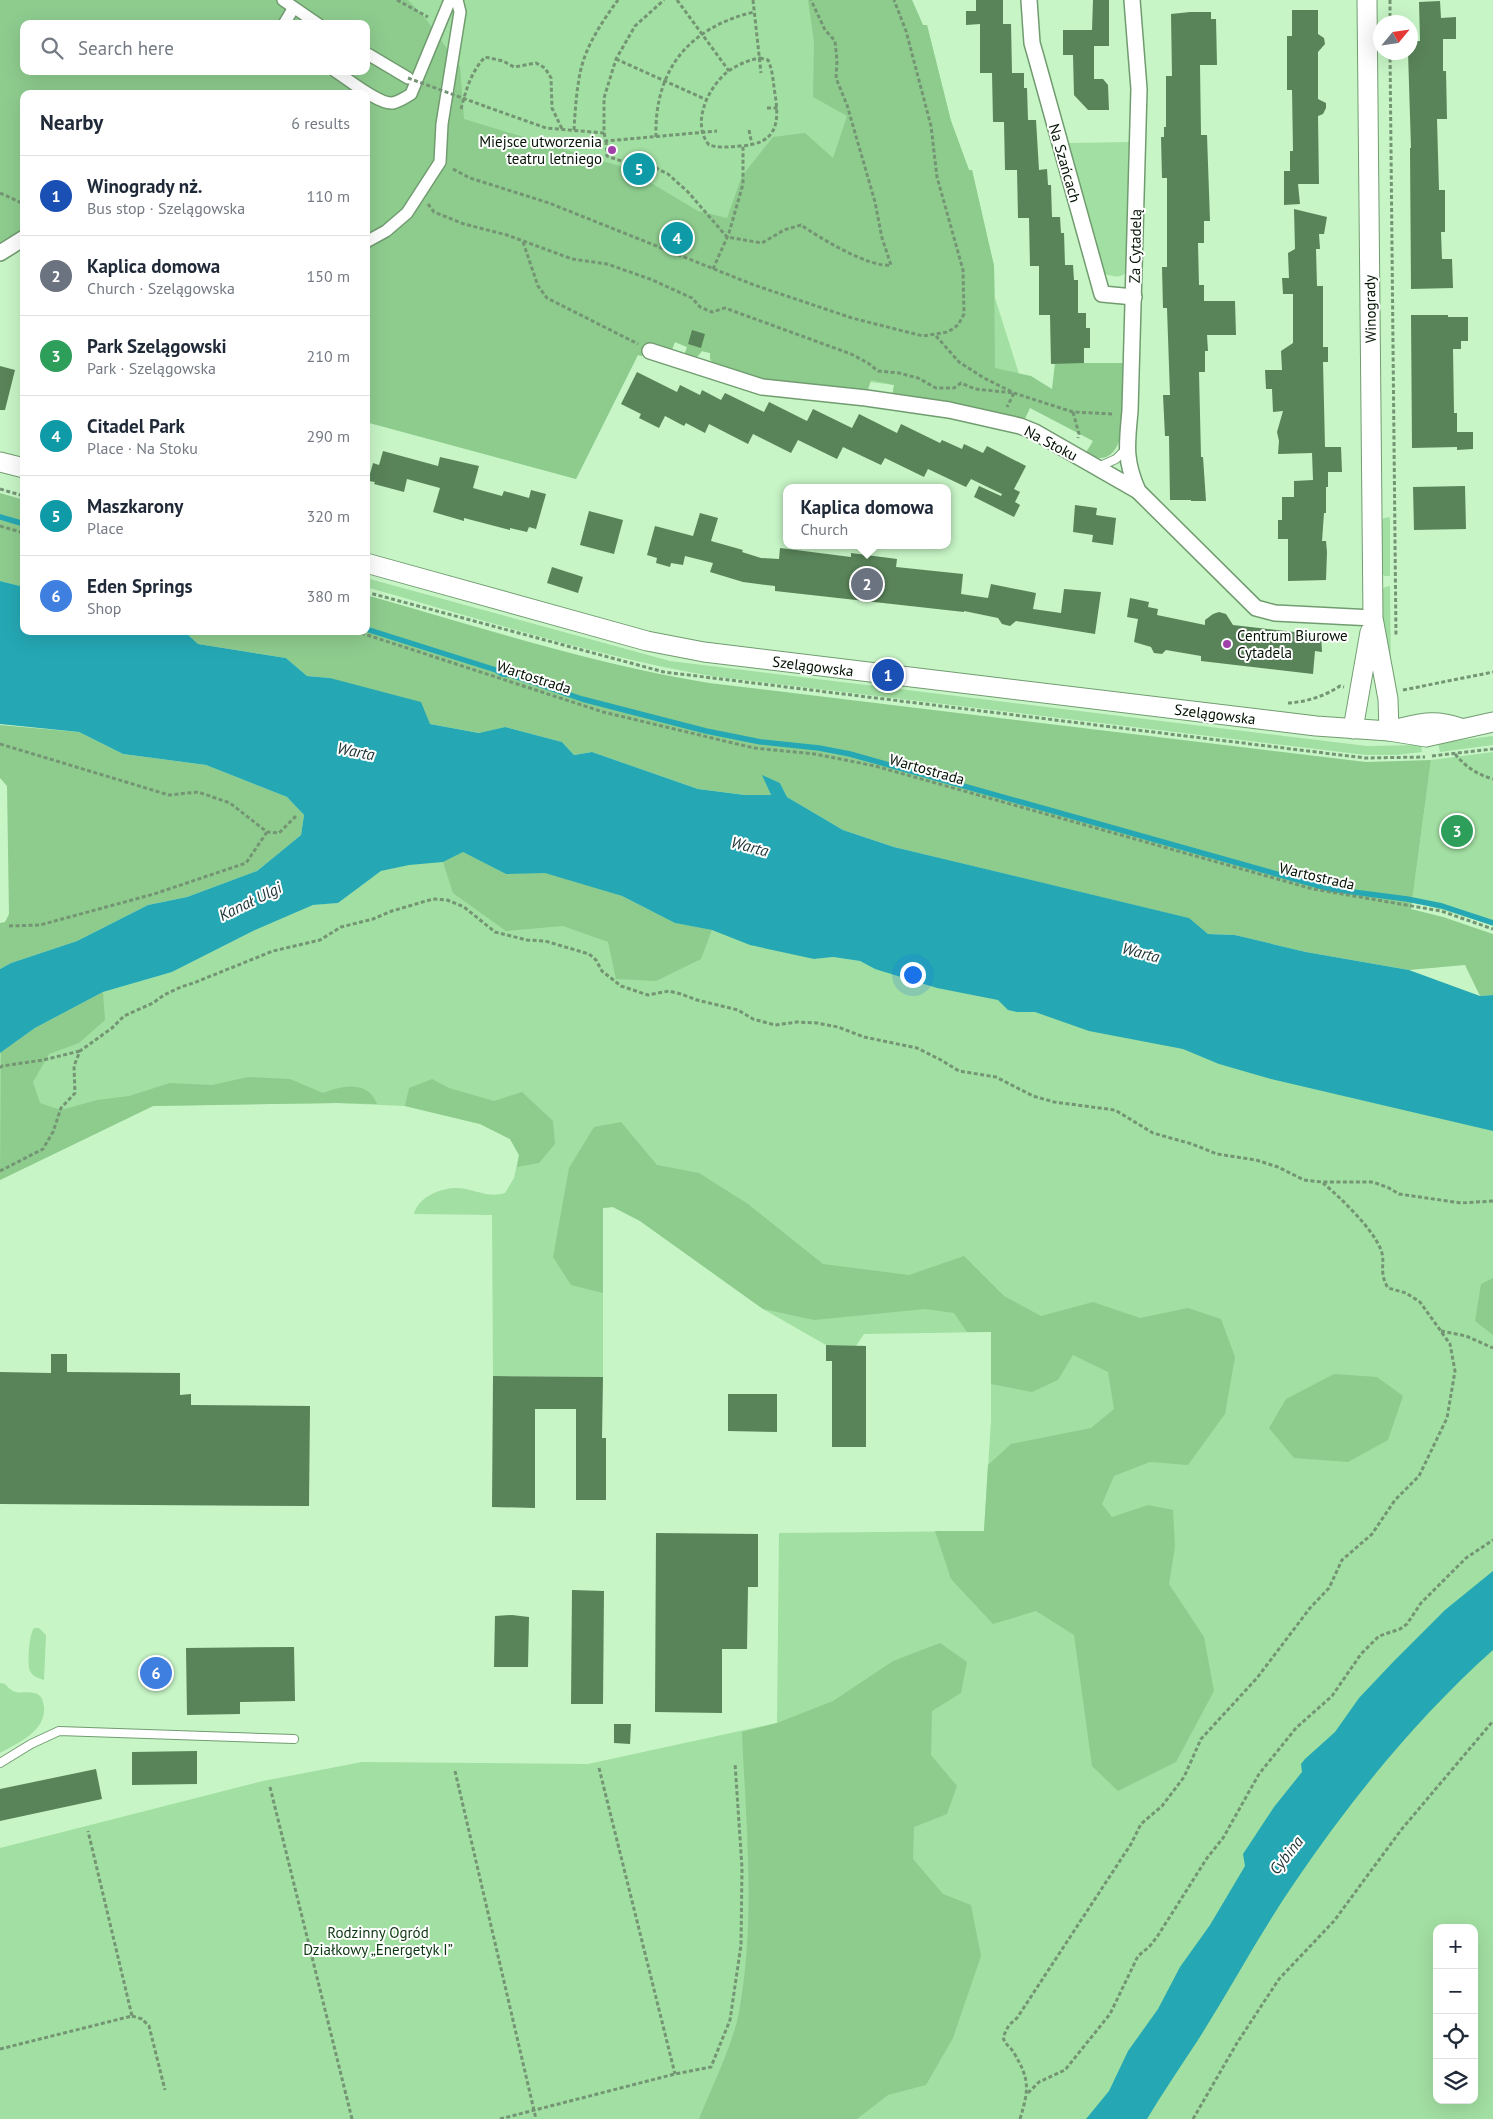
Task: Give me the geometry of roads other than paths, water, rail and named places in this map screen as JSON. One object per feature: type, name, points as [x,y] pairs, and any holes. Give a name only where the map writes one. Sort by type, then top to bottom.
[{"type":"street","points":[[283,0],[293,9],[311,20]]},
{"type":"street","points":[[370,94],[380,100],[392,103],[402,100],[411,94],[450,0]]},
{"type":"street","points":[[370,240],[386,230],[407,213],[440,162],[442,124],[460,12],[457,0]]},
{"type":"street","name":"Na Szańcach","points":[[1029,0],[1036,57],[1102,294],[1134,297]]},
{"type":"street","name":"Za Cytadelą","points":[[1132,0],[1139,89],[1134,297],[1127,448],[1130,473],[1138,491]]},
{"type":"street","name":"Winogrady","points":[[1367,0],[1373,618],[1388,699],[1389,731]]},
{"type":"street","points":[[286,20],[293,9]]},
{"type":"street","points":[[370,55],[408,78]]},
{"type":"street","points":[[341,75],[364,90]]},
{"type":"street","points":[[0,254],[8,246],[20,240]]},
{"type":"street","name":"Na Stoku","points":[[650,351],[762,387],[866,398],[949,410],[1020,426],[1050,439],[1096,468],[1138,491],[1256,608],[1274,613],[1373,618]]},
{"type":"street","points":[[0,462],[20,467]]},
{"type":"street","name":"Szelągowska","points":[[370,564],[672,647],[1217,715],[1353,730],[1389,731],[1425,722],[1438,721],[1460,728],[1493,722]]},
{"type":"street","name":"Winogrady","points":[[1353,730],[1373,618]]},
{"type":"lane","points":[[1096,468],[1116,459],[1127,448]]},
{"type":"lane","points":[[0,1763],[31,1744],[59,1731],[294,1739]]},
{"type":"water","points":[[0,581],[20,586],[20,635],[188,635],[198,644],[286,658],[307,676],[330,678],[421,702],[430,724],[479,733],[505,727],[562,742],[574,755],[592,752],[698,789],[745,795],[771,795],[762,775],[780,783],[787,797],[843,830],[894,847],[1189,918],[1208,934],[1235,935],[1306,952],[1409,970],[1480,996],[1493,995],[1493,1131],[1271,1079],[1219,1064],[1183,1049],[1089,1031],[1035,1012],[1008,1010],[998,1000],[937,988],[875,969],[860,961],[833,957],[814,959],[750,945],[712,930],[675,923],[622,896],[545,873],[506,874],[463,852],[443,862],[409,865],[381,871],[338,903],[313,905],[253,931],[172,972],[103,992],[35,1028],[0,1053],[0,969],[11,963],[77,941],[148,905],[187,897],[257,871],[301,835],[304,815],[287,797],[206,765],[123,754],[79,732],[0,724]]},
{"type":"water","name":"Cybina","points":[[1493,1571],[1493,1650],[1412,1731],[1339,1820],[1282,1901],[1198,2040],[1147,2119],[1086,2119],[1109,2091],[1128,2051],[1158,2009],[1180,1967],[1210,1925],[1245,1866],[1243,1854],[1274,1807],[1302,1772],[1301,1764],[1335,1732],[1359,1698],[1394,1661],[1445,1610]]},
{"type":"waterway","points":[[0,517],[20,523]]},
{"type":"waterway","points":[[370,630],[582,699],[706,731],[761,742],[819,748],[850,754],[1330,889],[1407,899],[1442,906],[1493,923]]},
{"type":"place","name":"Miejsce utworzenia teatru letniego","points":[[612,150]]},
{"type":"place","name":"Maszkarony","points":[[639,169]]},
{"type":"place","name":"Citadel Park","points":[[677,238]]},
{"type":"place","name":"Kaplica domowa","points":[[867,584]]},
{"type":"place","name":"Centrum Biurowe Cytadela","points":[[1227,644]]},
{"type":"place","name":"Winogrady nż.","points":[[888,675]]},
{"type":"place","name":"Park Szelągowski","points":[[1457,831]]},
{"type":"place","name":"Eden Springs","points":[[156,1673]]},
{"type":"water label","name":"Warta","points":[[356,751]]},
{"type":"water label","name":"Warta","points":[[750,846]]},
{"type":"water label","name":"Kanał Ulgi","points":[[250,901]]},
{"type":"water label","name":"Warta","points":[[1141,952]]},
{"type":"park label","name":"Rodzinny Ogród Działkowy „Energetyk I”","points":[[378,1940]]}]
